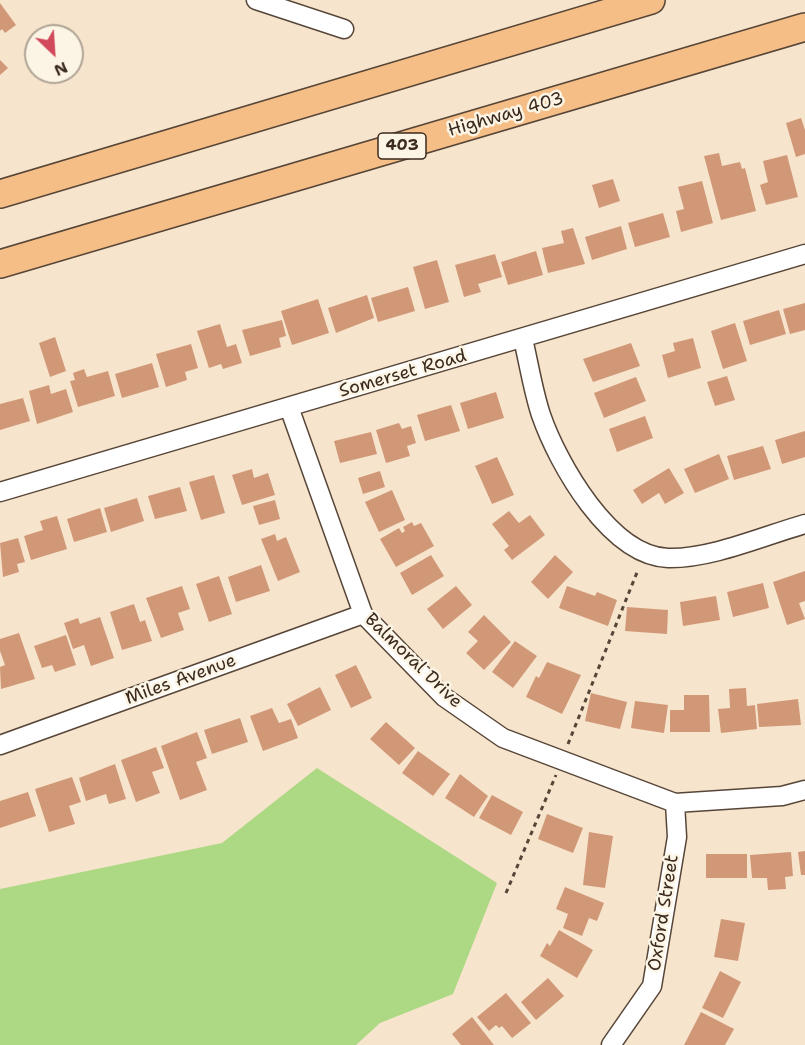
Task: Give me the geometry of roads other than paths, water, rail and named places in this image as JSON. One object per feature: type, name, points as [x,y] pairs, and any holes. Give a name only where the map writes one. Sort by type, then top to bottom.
[{"type":"highway","points":[[0,194],[651,0]]},
{"type":"highway","name":"Highway 403","points":[[0,264],[805,27]]},
{"type":"street","points":[[256,0],[344,29]]},
{"type":"street","name":"Somerset Road","points":[[0,492],[524,339],[805,254]]},
{"type":"street","points":[[524,339],[541,415],[568,474],[588,503],[627,542],[645,554],[690,557],[805,524]]},
{"type":"street","name":"Balmoral Drive","points":[[289,407],[363,614],[444,697],[503,738],[561,762],[675,803],[782,796],[805,790]]},
{"type":"street","name":"Miles Avenue","points":[[0,745],[363,614]]},
{"type":"street","name":"Oxford Street","points":[[611,1045],[652,986],[677,837],[675,803]]}]
